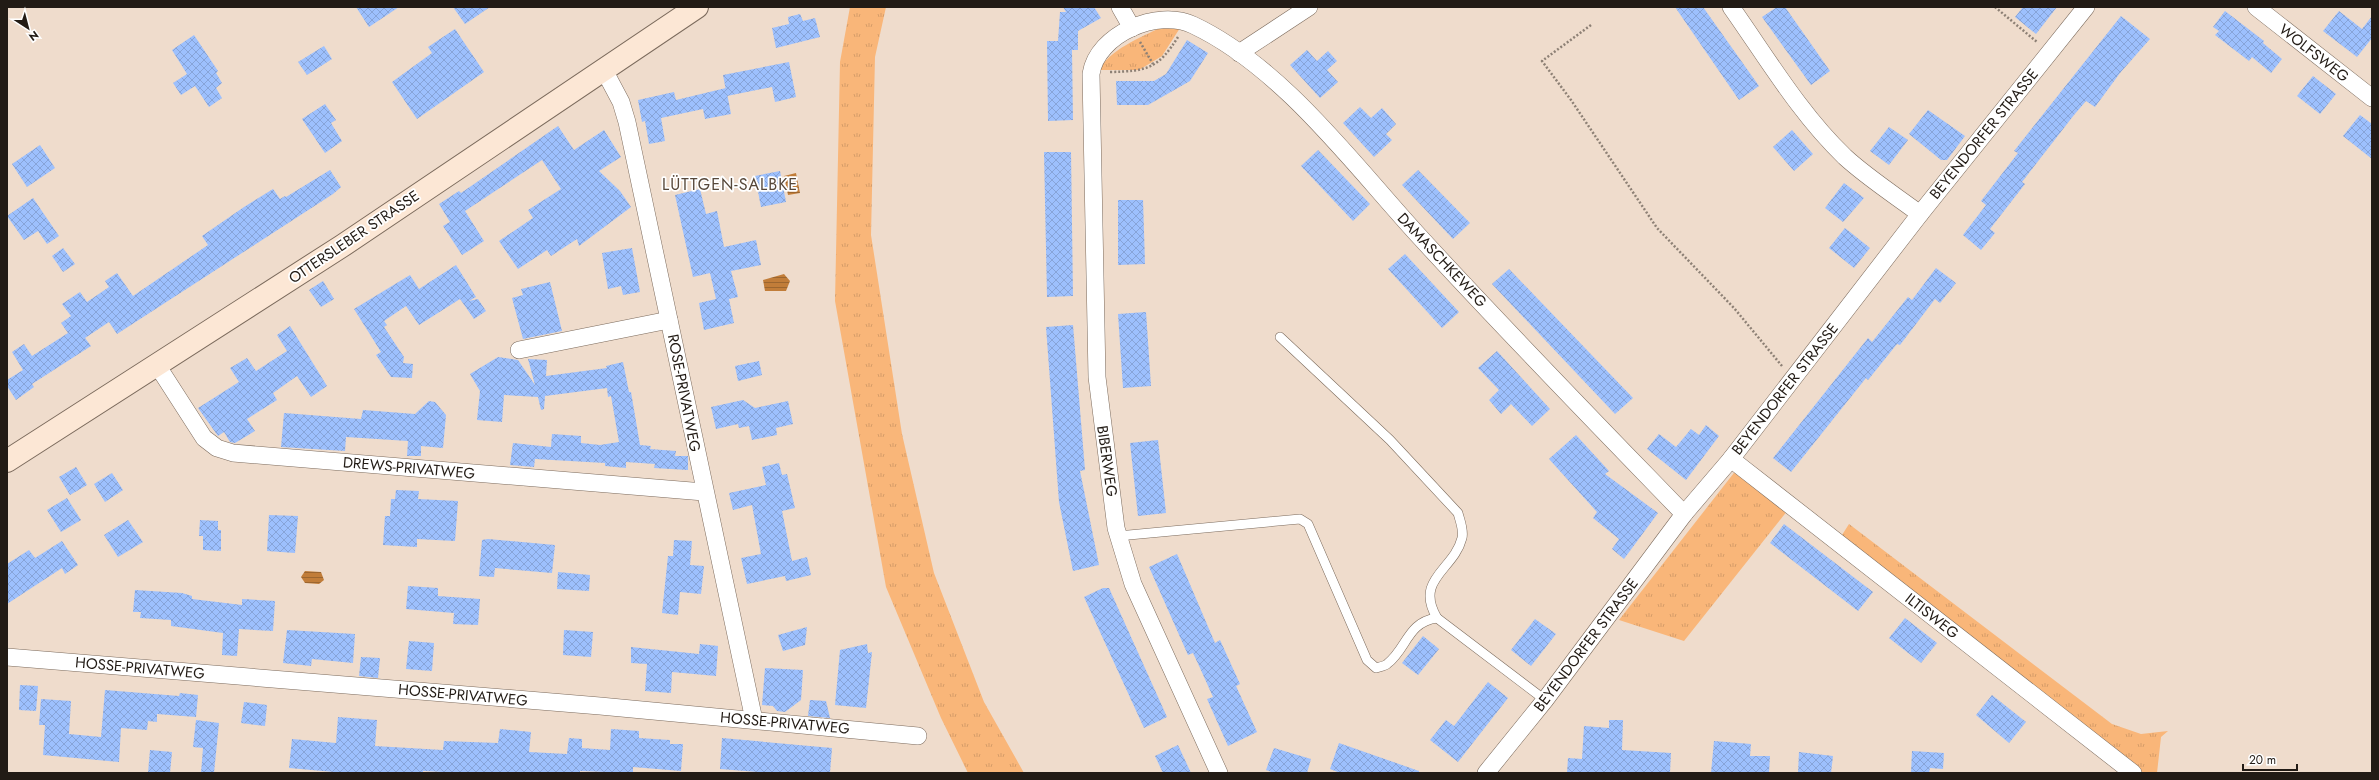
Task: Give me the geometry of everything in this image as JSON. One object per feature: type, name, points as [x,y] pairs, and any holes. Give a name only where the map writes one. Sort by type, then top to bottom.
[{"type":"main road","name":"OTTERSLEBER STRASSE","points":[[7,461],[342,246],[697,7]]},
{"type":"street","points":[[1120,7],[1132,28]]},
{"type":"street","points":[[1239,53],[1309,7]]},
{"type":"street","points":[[1731,7],[1804,110],[1835,147],[1859,168],[1920,214]]},
{"type":"street","name":"BEYENDORFER STRASSE","points":[[1486,773],[1545,700],[1684,514],[1731,459],[1920,214],[2086,7]]},
{"type":"street","name":"WOLFSWEG","points":[[2256,7],[2372,98]]},
{"type":"street","points":[[1091,72],[1095,59],[1100,50],[1132,28],[1159,20],[1176,19],[1187,22]]},
{"type":"street","name":"DAMASCHKEWEG","points":[[1187,22],[1239,53],[1257,66],[1298,104],[1419,236],[1684,514]]},
{"type":"street","name":"ROSE-PRIVATWEG","points":[[604,70],[623,108],[754,720]]},
{"type":"street","name":"BIBERWEG","points":[[1091,72],[1097,377],[1103,440],[1118,536],[1134,584],[1219,773]]},
{"type":"street","points":[[519,350],[669,320]]},
{"type":"street","name":"DREWS-PRIVATWEG","points":[[157,365],[204,438],[217,448],[233,453],[704,492]]},
{"type":"street","name":"ILTISWEG","points":[[1731,459],[2134,773]]},
{"type":"street","name":"HOSSE-PRIVATWEG","points":[[7,657],[754,720],[918,736]]},
{"type":"lane","points":[[1280,337],[1390,440],[1458,513],[1462,527],[1462,538],[1432,583],[1429,598],[1437,618],[1545,700]]},
{"type":"lane","points":[[1118,536],[1300,518],[1308,524],[1367,660],[1376,668],[1387,664],[1414,629],[1426,620],[1437,618]]},
{"type":"path","points":[[1995,7],[2050,52]]},
{"type":"path","points":[[1091,72],[1140,71],[1165,58],[1187,22]]},
{"type":"path","points":[[1592,25],[1542,61],[1571,100],[1657,228],[1734,308],[1792,379]]},
{"type":"path","points":[[1132,28],[1153,64]]},
{"type":"green space","points":[[850,7],[886,7],[875,57],[871,235],[902,434],[934,573],[984,702],[1024,773],[968,773],[941,718],[886,587],[835,301],[840,62]]},
{"type":"green space","points":[[1160,28],[1180,28],[1162,56],[1139,70],[1100,70],[1104,63],[1118,50]]},
{"type":"green space","points":[[1737,469],[1788,510],[1684,641],[1619,620]]},
{"type":"green space","points":[[1849,524],[2112,724],[2141,734],[2168,731],[2161,737],[2157,773],[2141,773],[1842,535]]},
{"type":"shaded area","points":[[796,173],[800,193],[788,195],[784,176]]},
{"type":"shaded area","points":[[784,274],[790,281],[786,291],[765,291],[763,280]]},
{"type":"shaded area","points":[[305,571],[321,572],[324,580],[319,584],[305,583],[301,577]]},
{"type":"building","points":[[356,7],[399,7],[369,27]]},
{"type":"building","points":[[453,7],[490,7],[465,24]]},
{"type":"building","points":[[1063,7],[1094,7],[1101,18],[1078,31],[1078,50],[1072,50],[1073,120],[1048,121],[1047,41],[1058,41],[1060,12],[1066,12]]},
{"type":"building","points":[[1675,7],[1703,7],[1759,86],[1739,100]]},
{"type":"building","points":[[1777,7],[1785,7],[1830,71],[1811,85],[1762,17]]},
{"type":"building","points":[[2023,7],[2057,7],[2036,34],[2015,17]]},
{"type":"building","points":[[2225,11],[2264,41],[2263,43],[2282,59],[2271,73],[2252,57],[2249,61],[2215,35],[2219,31],[2213,27]]},
{"type":"building","points":[[2339,11],[2362,29],[2372,16],[2372,38],[2357,57],[2323,31]]},
{"type":"building","points":[[800,14],[803,21],[815,18],[820,37],[776,48],[772,28],[789,24],[788,17]]},
{"type":"building","points":[[2121,16],[2150,39],[2120,73],[2095,107],[2086,101],[2074,115],[2022,182],[2025,184],[1990,229],[1995,233],[1981,250],[1963,235],[1986,205],[1981,201],[2018,153],[2014,151]]},
{"type":"building","points":[[455,29],[484,72],[417,119],[392,82],[432,53],[428,47]]},
{"type":"building","points":[[194,35],[218,71],[216,73],[222,83],[216,88],[222,98],[209,107],[195,86],[181,95],[173,83],[187,74],[172,50]]},
{"type":"building","points":[[1187,40],[1208,53],[1190,81],[1148,105],[1117,105],[1116,81],[1154,81],[1166,74]]},
{"type":"building","points":[[324,46],[332,59],[307,75],[298,62]]},
{"type":"building","points":[[1307,50],[1317,61],[1328,51],[1337,61],[1327,70],[1338,82],[1320,98],[1290,65]]},
{"type":"building","points":[[789,62],[796,97],[775,102],[772,87],[727,96],[723,75]]},
{"type":"building","points":[[2313,76],[2336,94],[2320,114],[2297,96]]},
{"type":"building","points":[[726,88],[731,114],[705,119],[703,109],[661,118],[665,141],[649,144],[645,121],[642,122],[638,100],[674,92],[676,100]]},
{"type":"building","points":[[325,104],[336,120],[331,123],[342,141],[325,153],[302,119]]},
{"type":"building","points":[[1360,107],[1371,118],[1382,108],[1396,124],[1386,134],[1392,140],[1374,157],[1343,123]]},
{"type":"building","points":[[1928,110],[1965,136],[1947,160],[1941,160],[1909,134]]},
{"type":"building","points":[[2360,115],[2372,124],[2372,159],[2343,136]]},
{"type":"building","points":[[558,126],[574,150],[604,130],[621,157],[599,171],[620,191],[631,207],[579,246],[577,239],[551,256],[547,250],[518,269],[499,241],[533,218],[528,210],[561,189],[542,160],[465,211],[484,241],[462,255],[443,226],[450,222],[439,204],[459,191],[461,193]]},
{"type":"building","points":[[1889,127],[1908,140],[1889,165],[1870,151]]},
{"type":"building","points":[[1792,130],[1813,154],[1794,171],[1773,147]]},
{"type":"building","points":[[40,145],[55,168],[27,187],[12,164]]},
{"type":"building","points":[[1318,150],[1370,204],[1353,221],[1301,166]]},
{"type":"building","points":[[1044,152],[1071,152],[1073,296],[1047,297]]},
{"type":"building","points":[[330,170],[341,187],[333,194],[117,334],[109,322],[85,338],[91,346],[32,384],[34,387],[16,400],[7,386],[7,380],[23,370],[12,352],[24,344],[32,356],[68,333],[61,323],[71,316],[62,304],[80,292],[87,302],[109,287],[105,281],[117,273],[133,296],[208,245],[202,236],[244,207],[273,189],[280,199],[285,196],[286,197]]},
{"type":"building","points":[[1418,170],[1470,223],[1453,239],[1402,185]]},
{"type":"building","points":[[780,171],[786,202],[761,207],[755,176]]},
{"type":"building","points":[[1844,183],[1864,198],[1843,222],[1825,208]]},
{"type":"building","points":[[700,189],[706,214],[717,211],[724,247],[756,240],[761,265],[731,271],[738,297],[729,299],[734,323],[704,330],[699,303],[716,299],[710,273],[693,277],[675,195]]},
{"type":"building","points":[[33,198],[59,236],[47,244],[38,231],[24,240],[7,216]]},
{"type":"building","points":[[1118,200],[1143,200],[1145,264],[1118,265]]},
{"type":"building","points":[[1845,228],[1870,248],[1854,268],[1829,248]]},
{"type":"building","points":[[63,248],[75,264],[63,272],[52,256]]},
{"type":"building","points":[[632,248],[640,292],[623,295],[621,286],[608,289],[602,253]]},
{"type":"building","points":[[1405,254],[1459,312],[1442,328],[1388,269]]},
{"type":"building","points":[[456,265],[476,297],[469,301],[478,299],[486,311],[474,319],[460,299],[419,325],[406,306],[384,321],[387,325],[384,327],[404,357],[403,363],[413,364],[412,378],[391,377],[376,355],[381,352],[354,309],[410,275],[419,289]]},
{"type":"building","points":[[1936,268],[1956,283],[1940,303],[1935,299],[1900,345],[1897,344],[1868,380],[1866,378],[1791,472],[1773,458],[1868,338],[1872,342],[1908,297],[1912,300]]},
{"type":"building","points":[[1509,269],[1633,398],[1615,414],[1492,284]]},
{"type":"building","points":[[323,281],[334,299],[321,307],[309,290]]},
{"type":"building","points":[[550,282],[562,331],[523,339],[512,298],[523,295],[521,289]]},
{"type":"building","points":[[1146,312],[1151,386],[1123,388],[1118,314]]},
{"type":"building","points":[[1073,325],[1085,470],[1080,471],[1099,565],[1073,571],[1059,502],[1046,327]]},
{"type":"building","points":[[290,326],[327,386],[311,397],[297,376],[273,393],[277,400],[247,419],[255,431],[235,443],[230,442],[224,432],[218,436],[198,408],[239,382],[230,368],[247,358],[256,371],[287,351],[277,335]]},
{"type":"building","points":[[1497,351],[1550,409],[1532,426],[1511,404],[1501,414],[1489,400],[1499,390],[1478,368]]},
{"type":"building","points":[[498,357],[518,360],[535,385],[528,359],[547,360],[546,376],[607,368],[606,366],[623,362],[629,392],[631,392],[640,445],[651,446],[650,449],[676,451],[675,456],[688,456],[688,470],[654,468],[655,464],[626,462],[626,468],[605,466],[605,463],[535,459],[534,467],[510,465],[513,443],[551,447],[552,434],[581,436],[581,443],[600,445],[619,442],[611,396],[608,397],[607,388],[545,396],[544,409],[541,410],[538,397],[504,395],[502,422],[477,420],[480,391],[470,374]]},
{"type":"building","points":[[759,361],[762,375],[738,381],[735,366]]},
{"type":"building","points":[[743,400],[755,408],[788,401],[793,424],[776,428],[777,435],[752,440],[749,426],[739,428],[738,424],[716,429],[711,407]]},
{"type":"building","points":[[429,401],[435,402],[446,415],[443,448],[421,446],[421,456],[407,456],[408,441],[346,437],[345,451],[281,447],[284,413],[361,419],[363,410],[415,414]]},
{"type":"building","points":[[1706,425],[1719,436],[1686,480],[1647,449],[1659,434],[1676,447],[1691,429],[1699,435]]},
{"type":"building","points":[[1576,435],[1609,471],[1605,474],[1658,513],[1624,559],[1612,549],[1619,539],[1593,518],[1597,512],[1549,459]]},
{"type":"building","points":[[1158,440],[1166,513],[1138,516],[1130,443]]},
{"type":"building","points":[[779,463],[782,475],[787,474],[795,508],[782,511],[792,561],[807,557],[811,575],[786,581],[785,576],[747,584],[741,558],[761,554],[752,505],[733,510],[729,493],[766,485],[762,467]]},
{"type":"building","points":[[76,467],[87,485],[70,495],[59,477]]},
{"type":"building","points":[[112,473],[123,490],[105,502],[94,484]]},
{"type":"building","points":[[396,490],[419,491],[418,499],[458,501],[455,541],[417,539],[417,547],[383,545],[385,516],[390,516],[391,499],[395,499]]},
{"type":"building","points":[[67,498],[81,520],[61,532],[47,510]]},
{"type":"building","points":[[269,515],[298,516],[295,553],[267,551]]},
{"type":"building","points":[[128,520],[143,542],[118,557],[104,535]]},
{"type":"building","points":[[200,520],[218,521],[218,530],[221,530],[221,551],[203,550],[203,536],[199,536]]},
{"type":"building","points":[[1784,524],[1873,592],[1858,611],[1770,543]]},
{"type":"building","points":[[488,539],[555,545],[552,573],[495,568],[494,577],[479,576],[482,540]]},
{"type":"building","points":[[674,540],[692,541],[690,565],[704,566],[701,594],[680,592],[678,615],[662,613],[668,556],[673,556]]},
{"type":"building","points":[[62,541],[78,565],[65,574],[62,568],[7,604],[7,564],[29,550],[35,558]]},
{"type":"building","points":[[1177,554],[1215,643],[1220,640],[1240,684],[1236,686],[1257,732],[1228,746],[1207,699],[1213,697],[1193,653],[1188,655],[1149,567]]},
{"type":"building","points":[[558,572],[590,575],[589,591],[557,589]]},
{"type":"building","points":[[408,586],[438,588],[438,596],[480,599],[478,625],[453,624],[454,613],[406,609]]},
{"type":"building","points":[[1103,588],[1109,588],[1167,717],[1144,728],[1084,597]]},
{"type":"building","points":[[135,590],[182,593],[192,596],[192,599],[242,605],[242,599],[275,601],[273,631],[239,629],[237,656],[222,655],[223,633],[171,626],[171,620],[140,618],[141,612],[133,612]]},
{"type":"building","points":[[1905,618],[1937,643],[1921,663],[1889,638]]},
{"type":"building","points":[[1535,619],[1556,634],[1531,666],[1511,650]]},
{"type":"building","points":[[807,627],[805,645],[783,651],[778,635]]},
{"type":"building","points":[[287,630],[355,634],[353,663],[312,659],[311,666],[283,663]]},
{"type":"building","points":[[564,630],[593,632],[591,657],[563,655]]},
{"type":"building","points":[[1423,636],[1439,649],[1418,675],[1402,663]]},
{"type":"building","points":[[409,641],[434,643],[432,671],[406,669]]},
{"type":"building","points":[[700,644],[718,646],[716,676],[672,672],[671,693],[645,691],[647,664],[631,663],[631,647],[699,654]]},
{"type":"building","points":[[867,644],[868,653],[872,652],[866,708],[835,705],[840,650]]},
{"type":"building","points":[[361,657],[380,658],[378,678],[359,676]]},
{"type":"building","points":[[765,668],[803,670],[801,700],[785,712],[777,711],[773,706],[762,705]]},
{"type":"building","points":[[1488,682],[1508,698],[1458,762],[1430,740],[1446,720],[1454,726]]},
{"type":"building","points":[[20,685],[38,686],[36,711],[19,710]]},
{"type":"building","points":[[105,690],[179,696],[180,693],[198,695],[196,717],[157,714],[157,722],[148,721],[147,730],[121,728],[119,762],[43,755],[45,725],[39,725],[41,699],[71,701],[69,734],[101,737]]},
{"type":"building","points":[[1992,695],[2026,722],[2009,743],[1976,715]]},
{"type":"building","points":[[810,700],[826,701],[830,718],[808,716]]},
{"type":"building","points":[[244,702],[267,705],[265,726],[241,723]]},
{"type":"building","points":[[338,717],[377,720],[375,746],[443,750],[444,741],[498,743],[500,729],[531,732],[529,752],[567,754],[569,738],[582,739],[582,748],[610,750],[611,729],[639,731],[639,738],[670,740],[670,744],[683,744],[681,771],[633,767],[633,773],[580,771],[580,773],[462,773],[423,771],[423,773],[345,773],[289,768],[292,739],[336,743]]},
{"type":"building","points":[[196,720],[219,723],[214,773],[201,773],[203,748],[193,747]]},
{"type":"building","points":[[1609,720],[1623,720],[1622,750],[1671,753],[1670,773],[1567,773],[1568,758],[1582,759],[1584,726],[1609,728]]},
{"type":"building","points":[[722,738],[832,748],[830,773],[771,773],[720,769]]},
{"type":"building","points":[[1714,741],[1751,744],[1750,756],[1770,756],[1769,773],[1711,773]]},
{"type":"building","points":[[1339,743],[1419,771],[1419,773],[1340,773],[1330,769]]},
{"type":"building","points":[[1178,745],[1191,773],[1163,773],[1155,756]]},
{"type":"building","points":[[1274,748],[1311,759],[1307,773],[1274,773],[1266,770]]},
{"type":"building","points":[[150,750],[172,752],[170,773],[148,773]]},
{"type":"building","points":[[1912,751],[1944,753],[1943,769],[1930,768],[1929,773],[1911,773]]},
{"type":"building","points":[[1799,752],[1833,756],[1831,773],[1798,773]]},
{"type":"district","name":"LÜTTGEN-SALBKE","points":[[730,184]]}]
